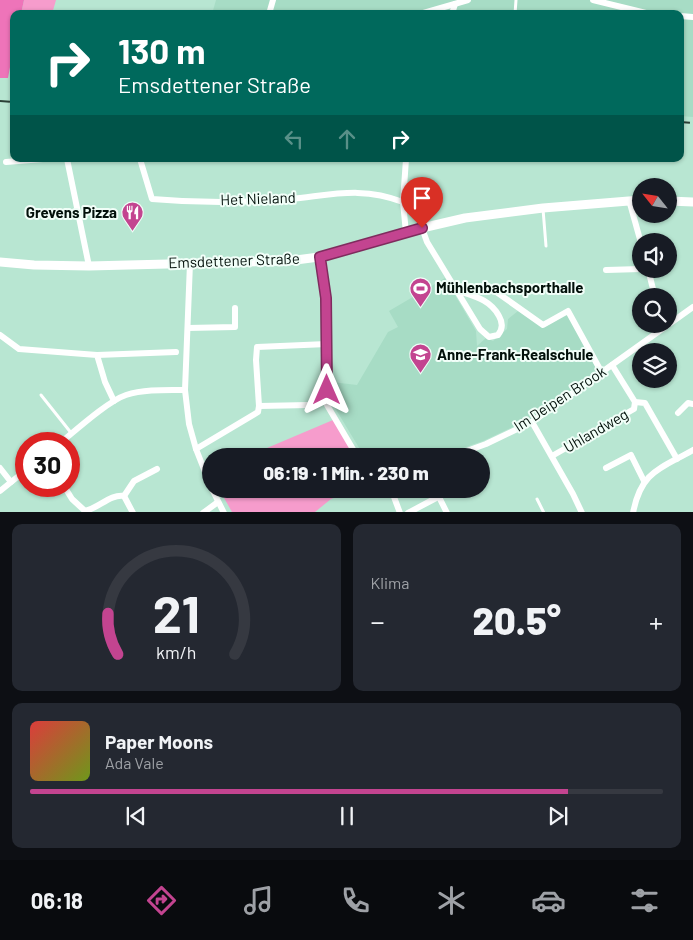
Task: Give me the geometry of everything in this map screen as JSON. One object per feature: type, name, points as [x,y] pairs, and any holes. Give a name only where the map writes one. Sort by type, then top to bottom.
[{"type":"street","points":[[434,10],[468,0]]},
{"type":"street","points":[[593,0],[613,2],[638,10]]},
{"type":"street","points":[[453,10],[455,4]]},
{"type":"street","points":[[6,162],[10,162]]},
{"type":"street","points":[[68,162],[89,266]]},
{"type":"street","name":"Het Nieland","points":[[141,162],[152,199],[223,202],[289,199],[366,192],[403,202]]},
{"type":"street","points":[[406,162],[403,202],[406,233]]},
{"type":"street","points":[[629,200],[638,233]]},
{"type":"street","name":"Emsdettener Straße","points":[[0,262],[89,266],[270,261],[320,257],[422,228],[465,218],[629,200]]},
{"type":"street","points":[[678,201],[693,202]]},
{"type":"street","points":[[422,228],[427,242],[456,290],[482,332],[492,337],[498,334],[502,324],[492,305],[482,299],[456,290]]},
{"type":"street","points":[[320,257],[326,298],[327,405],[352,448]]},
{"type":"street","points":[[190,262],[185,390],[189,424],[202,463]]},
{"type":"street","points":[[606,270],[632,269]]},
{"type":"street","points":[[485,284],[543,325],[568,311],[602,372]]},
{"type":"street","name":"Im Deipen Brook","points":[[475,448],[532,422],[693,307]]},
{"type":"street","points":[[188,328],[234,327],[235,308]]},
{"type":"street","points":[[0,335],[19,349],[97,355],[176,352]]},
{"type":"street","points":[[196,448],[258,412],[256,360],[258,347],[327,344]]},
{"type":"street","points":[[97,355],[105,382],[114,401]]},
{"type":"street","name":"Im Deipen Brook","points":[[612,365],[635,402],[646,403],[677,459]]},
{"type":"street","points":[[75,432],[114,401],[125,395],[140,392],[185,390]]},
{"type":"street","name":"Uhlandweg","points":[[552,456],[634,409],[635,402]]},
{"type":"street","points":[[678,412],[688,403],[693,404]]},
{"type":"street","points":[[259,406],[309,405]]},
{"type":"street","name":"Uhlandweg","points":[[532,422],[582,512]]},
{"type":"street","points":[[633,512],[637,494],[644,481],[656,470],[693,450]]},
{"type":"street","points":[[606,468],[631,455],[644,481]]},
{"type":"street","points":[[0,468],[11,482]]},
{"type":"street","points":[[124,496],[134,481],[156,468]]},
{"type":"street","points":[[0,491],[15,479]]},
{"type":"street","points":[[71,497],[85,511],[94,509],[117,495],[124,496]]},
{"type":"street","points":[[124,496],[133,512]]},
{"type":"street","points":[[216,498],[224,512]]},
{"type":"street","points":[[395,498],[400,512]]},
{"type":"street","points":[[408,512],[436,498]]},
{"type":"street","points":[[439,498],[446,512]]},
{"type":"street","points":[[203,512],[218,502]]},
{"type":"lane","points":[[543,208],[546,246]]},
{"type":"lane","points":[[42,396],[70,432]]},
{"type":"lane","points":[[537,499],[544,512]]},
{"type":"shaded area","points":[[0,0],[24,0],[22,10],[10,10],[10,67],[8,78],[0,78]]},
{"type":"shaded area","points":[[24,0],[56,0],[53,10],[22,10]]},
{"type":"shaded area","points":[[216,0],[693,0],[693,117],[684,116],[684,10],[213,10]]},
{"type":"shaded area","name":"Anne-Frank-Realschule","points":[[445,278],[476,331],[477,346],[486,338],[493,341],[507,329],[508,319],[518,311],[543,328],[567,314],[598,372],[530,419],[483,441],[463,448],[359,448],[332,403],[332,382],[357,385],[388,332],[398,327],[389,311]]},
{"type":"shaded area","points":[[333,420],[350,448],[267,448]]},
{"type":"shaded area","points":[[224,498],[334,498],[315,512],[232,512]]},
{"type":"railway","points":[[0,101],[10,102]]},
{"type":"railway","points":[[684,122],[693,123]]},
{"type":"place","name":"Grevens Pizza","points":[[133,232]]},
{"type":"place","name":"Mühlenbachsporthalle","points":[[420,307]]},
{"type":"place","name":"Anne-Frank-Realschule","points":[[421,374]]},
{"type":"route","points":[[327,390],[326,298],[320,257],[422,228]]}]
